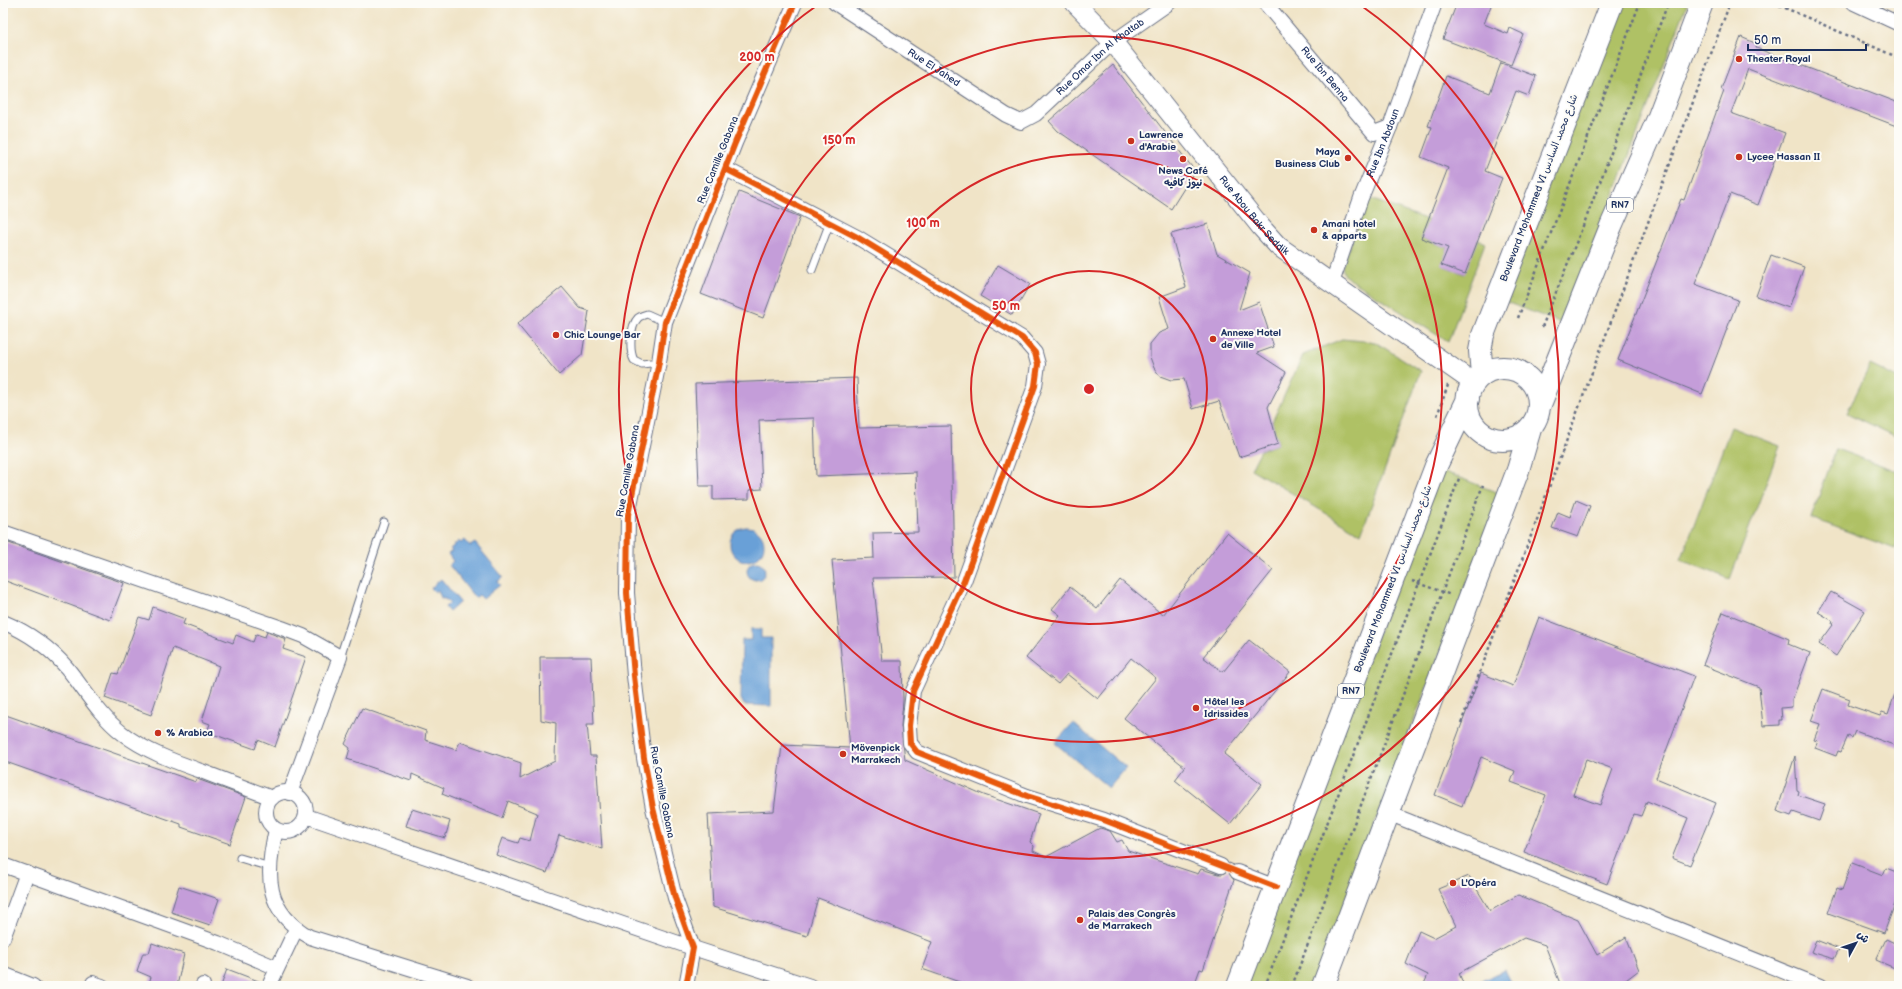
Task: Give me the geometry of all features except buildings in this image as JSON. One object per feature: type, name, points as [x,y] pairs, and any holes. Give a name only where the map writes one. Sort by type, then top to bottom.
[{"type":"main road","name":"Boulevard Mohammed VI شارع محمد السادس","points":[[1238,986],[1436,466],[1475,386],[1482,334],[1612,3]]},
{"type":"main road","name":"RN7","points":[[1322,986],[1518,470],[1530,429],[1535,421],[1611,226],[1658,119],[1702,3]]},
{"type":"main road","points":[[1530,429],[1513,439],[1500,440],[1488,436],[1473,424],[1468,412],[1475,386],[1492,370],[1502,368],[1518,372],[1527,378],[1534,386],[1538,397],[1539,408]]},
{"type":"street","name":"Rue Camille Gabana","points":[[686,986],[692,948],[675,898],[651,801],[644,758],[634,676],[628,594],[628,515],[666,322],[735,143],[795,3]]},
{"type":"street","name":"Rue El Jahed","points":[[835,3],[1006,115],[1021,122],[1036,114]]},
{"type":"street","name":"Rue Abou Bakr Seddik","points":[[1075,3],[1112,42],[1270,238],[1287,253],[1332,283],[1475,386]]},
{"type":"street","name":"Rue Omar Ibn Al Khattab","points":[[1036,114],[1112,42],[1169,3]]},
{"type":"street","name":"Rue Ibn Benna","points":[[1265,3],[1374,133],[1390,127]]},
{"type":"street","name":"Rue Ibn Abdoun","points":[[1332,283],[1361,198],[1390,127],[1435,3]]},
{"type":"street","points":[[1854,3],[1899,24]]},
{"type":"street","points":[[726,169],[830,222],[1022,338],[1035,353],[1038,364],[1035,386],[973,558],[913,690],[909,726],[910,743],[917,752],[1020,793],[1104,820],[1221,866]]},
{"type":"street","points":[[3,532],[282,628],[340,656],[290,793]]},
{"type":"street","points":[[3,622],[23,632],[50,651],[66,667],[92,703],[109,721],[131,740],[161,756],[272,798]]},
{"type":"street","points":[[280,793],[290,793],[296,795],[304,804],[306,816],[304,822],[295,831],[289,833],[276,830],[272,827],[266,818],[266,807],[272,798],[280,793]]},
{"type":"street","points":[[1388,813],[1820,986]]},
{"type":"street","points":[[306,816],[692,948],[810,986]]},
{"type":"street","points":[[276,830],[272,846],[270,867],[271,887],[274,899],[285,919],[296,929],[310,937],[467,986]]},
{"type":"street","points":[[3,865],[218,943],[277,968]]},
{"type":"street","points":[[1237,872],[1276,888]]},
{"type":"street","points":[[3,938],[27,873]]},
{"type":"street","points":[[269,986],[296,929]]},
{"type":"street","points":[[3,974],[33,986]]},
{"type":"street","points":[[92,986],[93,983],[102,986]]},
{"type":"lane","points":[[812,270],[830,222]]},
{"type":"lane","points":[[659,362],[642,364],[634,360],[630,350],[634,324],[638,318],[647,314],[666,322]]},
{"type":"lane","points":[[340,656],[384,522]]},
{"type":"lane","points":[[240,858],[270,867]]},
{"type":"path","points":[[1518,318],[1640,3]]},
{"type":"path","points":[[1542,327],[1587,216],[1668,3]]},
{"type":"path","points":[[1461,723],[1730,3]]},
{"type":"path","points":[[1774,3],[1899,58]]},
{"type":"path","points":[[1264,986],[1460,476]]},
{"type":"path","points":[[1292,986],[1483,485]]},
{"type":"path","points":[[1395,574],[1467,602]]},
{"type":"green space","points":[[1618,3],[1682,3],[1687,5],[1564,324],[1503,301]]},
{"type":"green space","points":[[1368,198],[1428,220],[1421,238],[1448,248],[1442,265],[1464,274],[1478,240],[1485,243],[1448,342],[1345,276],[1342,267]]},
{"type":"green space","points":[[1342,339],[1375,342],[1421,371],[1361,534],[1251,469],[1261,450],[1278,444],[1272,422],[1303,355]]},
{"type":"green space","points":[[1870,365],[1899,379],[1899,438],[1847,413]]},
{"type":"green space","points":[[1731,427],[1780,446],[1730,579],[1681,560]]},
{"type":"green space","points":[[1836,449],[1899,472],[1899,537],[1895,549],[1811,518]]},
{"type":"green space","points":[[1440,470],[1501,494],[1312,986],[1244,986]]},
{"type":"water","points":[[744,527],[750,527],[754,528],[761,534],[764,544],[763,551],[757,558],[750,561],[744,561],[740,560],[733,554],[730,547],[730,541],[731,537],[737,530]]},
{"type":"water","points":[[465,540],[470,546],[475,543],[503,577],[497,582],[500,585],[483,599],[479,595],[475,598],[449,565],[453,561],[448,554],[452,551],[450,549],[459,541],[461,543]]},
{"type":"water","points":[[756,562],[762,565],[765,571],[762,577],[756,580],[750,577],[747,571],[750,565]]},
{"type":"water","points":[[441,579],[460,602],[449,612],[445,607],[450,603],[441,598],[438,590],[435,592],[431,588]]},
{"type":"water","points":[[751,629],[761,629],[761,638],[771,638],[771,706],[744,705],[741,699],[742,640],[751,640]]},
{"type":"water","points":[[1073,723],[1126,768],[1109,788],[1055,743]]},
{"type":"water","points":[[1505,970],[1513,986],[1479,986],[1477,983]]},
{"type":"cycle path","points":[[686,986],[693,948],[675,898],[653,808],[644,758],[634,676],[627,593],[628,515],[659,362],[665,322],[735,143],[795,3]]},
{"type":"cycle path","points":[[726,169],[857,237],[1022,338],[1035,353],[1038,364],[1035,386],[964,581],[913,691],[909,726],[910,743],[917,752],[1027,796],[1104,820],[1276,887]]},
{"type":"place","name":"Theater Royal","points":[[1739,59]]},
{"type":"place","name":"Lawrence d'Arabie","points":[[1131,141]]},
{"type":"place","name":"Lycee Hassan II","points":[[1739,157]]},
{"type":"place","name":"Maya Business Club","points":[[1348,158]]},
{"type":"place","name":"News Café نيوز كافيه","points":[[1183,159]]},
{"type":"place","name":"Amani hotel & apparts","points":[[1314,230]]},
{"type":"place","name":"Chic Lounge Bar","points":[[556,335]]},
{"type":"place","name":"Annexe Hotel de Ville","points":[[1213,339]]},
{"type":"place","name":"Hôtel les Idrissides","points":[[1196,708]]},
{"type":"place","name":"% Arabica","points":[[158,733]]},
{"type":"place","name":"Mövenpick Marrakech","points":[[843,754]]},
{"type":"place","name":"L'Opéra","points":[[1453,883]]},
{"type":"place","name":"Palais des Congrès de Marrakech","points":[[1080,920]]}]
